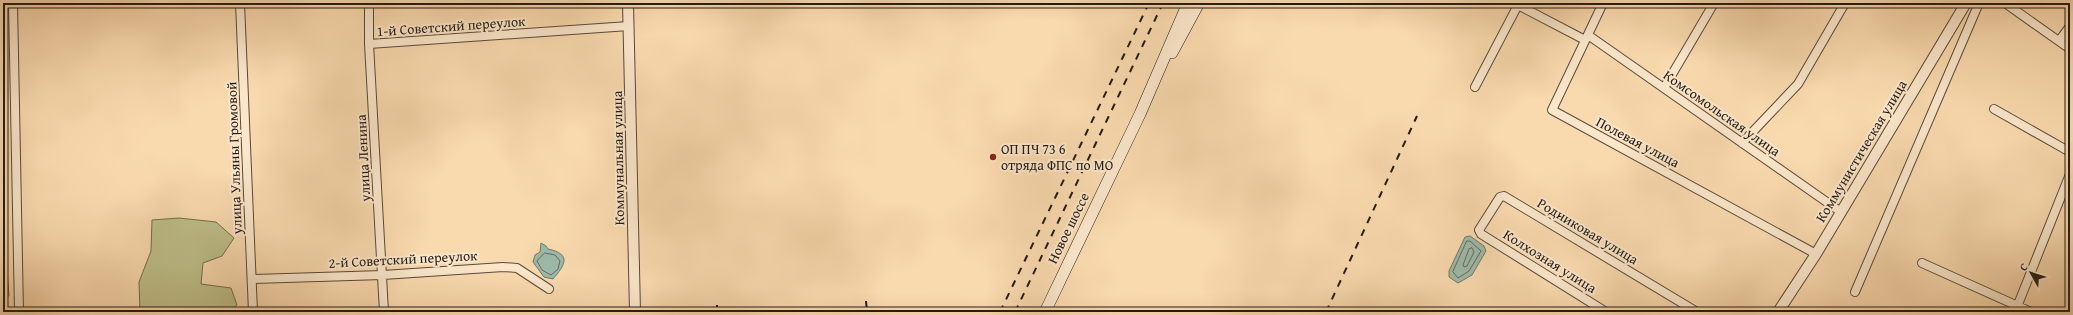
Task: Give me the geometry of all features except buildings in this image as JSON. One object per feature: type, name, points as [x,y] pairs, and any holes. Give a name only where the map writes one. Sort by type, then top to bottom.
[{"type":"main road","name":"Новое шоссе","points":[[1045,312],[1140,114],[1188,3]]},
{"type":"main road","name":"Новое шоссе","points":[[1140,114],[1199,3]]},
{"type":"street","points":[[13,3],[19,312]]},
{"type":"street","name":"улица Ульяны Громовой","points":[[240,3],[253,312]]},
{"type":"street","name":"улица Ленина","points":[[369,3],[369,44],[384,312]]},
{"type":"street","name":"Коммунальная улица","points":[[628,3],[635,312]]},
{"type":"street","name":"Полевая улица","points":[[1603,3],[1552,110],[1816,254]]},
{"type":"street","points":[[1664,88],[1714,3]]},
{"type":"street","points":[[1742,143],[1798,84],[1845,3]]},
{"type":"street","name":"Коммунистическая улица","points":[[1778,312],[1816,254],[1966,3]]},
{"type":"street","points":[[1854,292],[1979,3]]},
{"type":"street","points":[[2005,3],[2070,49]]},
{"type":"street","points":[[1475,86],[1518,4]]},
{"type":"street","name":"Комсомольская улица","points":[[1518,4],[1587,37],[1664,88],[1841,212]]},
{"type":"street","name":"1-й Советский переулок","points":[[369,44],[629,26]]},
{"type":"street","points":[[2059,41],[2070,26]]},
{"type":"street","points":[[1994,109],[2070,152]]},
{"type":"street","points":[[2016,309],[2070,174]]},
{"type":"street","name":"Родниковая улица","points":[[1480,232],[1500,197],[1504,196],[1696,312]]},
{"type":"street","name":"Колхозная улица","points":[[1480,232],[1606,312]]},
{"type":"street","points":[[1922,263],[2016,309],[2031,312]]},
{"type":"street","name":"2-й Советский переулок","points":[[252,278],[383,275],[450,269],[517,268],[549,290]]},
{"type":"green space","points":[[179,218],[216,222],[234,238],[222,256],[203,263],[201,284],[231,288],[237,305],[227,312],[140,312],[139,282],[151,251],[152,220]]},
{"type":"green space","points":[[3,219],[9,296],[3,297]]},
{"type":"water","points":[[1470,236],[1484,246],[1486,251],[1472,275],[1458,283],[1449,277],[1449,271],[1465,237]]},
{"type":"water","points":[[541,243],[548,249],[561,254],[563,257],[563,265],[553,279],[544,277],[533,262],[535,255],[540,252]]},
{"type":"railway","points":[[1000,312],[1149,3]]},
{"type":"railway","points":[[1015,312],[1163,3]]},
{"type":"railway","points":[[1326,312],[1417,116]]},
{"type":"railway","points":[[866,301],[867,312]]},
{"type":"railway","points":[[717,305],[717,312]]},
{"type":"place","name":"ОП ПЧ 73 6 отряда ФПС по МО","points":[[993,157]]}]
